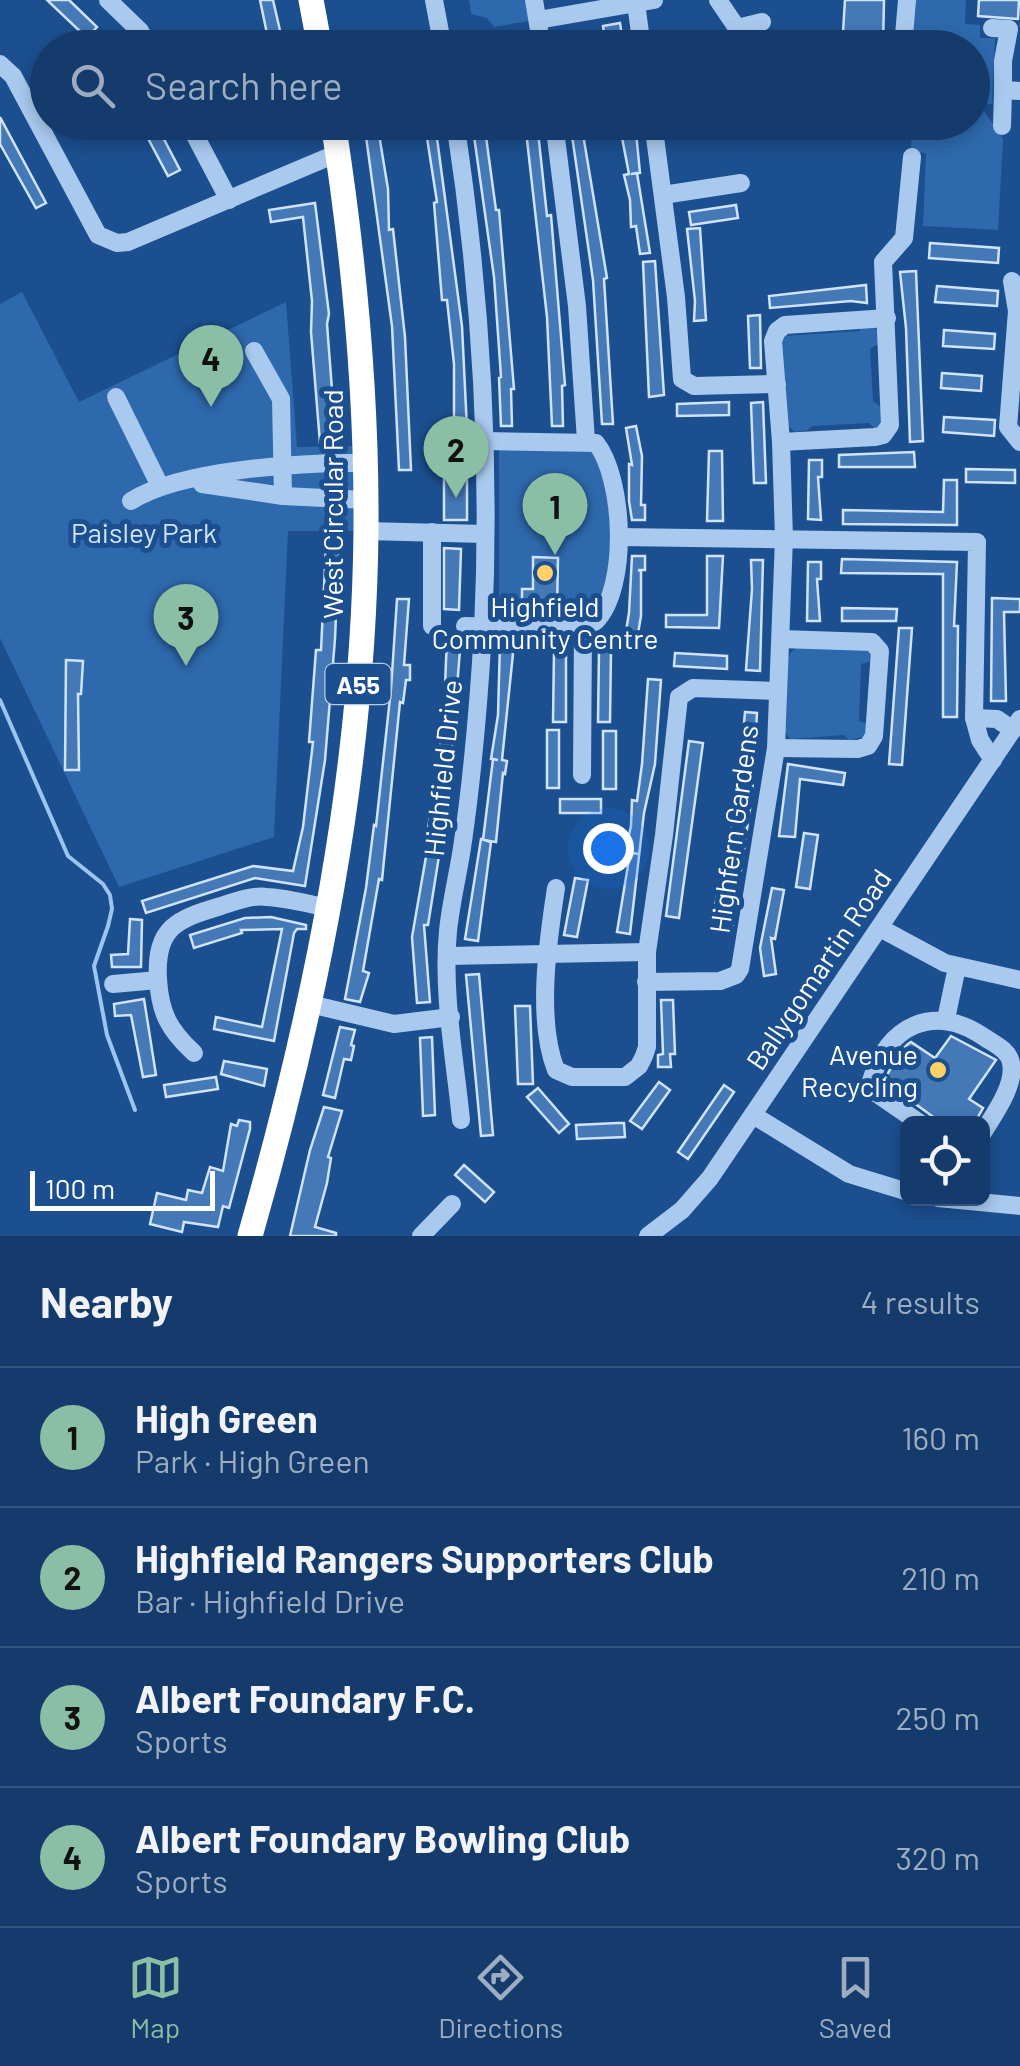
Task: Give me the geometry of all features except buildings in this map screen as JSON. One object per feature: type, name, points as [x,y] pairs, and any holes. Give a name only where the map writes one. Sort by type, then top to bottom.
[{"type":"highway","points":[[311,0],[317,30]]},
{"type":"highway","name":"West Circular Road","points":[[250,1236],[310,1004],[329,908],[354,739],[366,531],[365,463],[358,329],[336,140]]},
{"type":"street","points":[[108,0],[139,30]]},
{"type":"street","points":[[434,0],[439,30]]},
{"type":"street","points":[[534,0],[539,30]]},
{"type":"street","points":[[718,0],[737,28],[762,22]]},
{"type":"street","points":[[905,30],[908,0]]},
{"type":"street","points":[[538,20],[646,1],[644,30]]},
{"type":"street","points":[[1002,126],[1012,91],[1003,61],[1007,26]]},
{"type":"street","points":[[0,64],[13,76],[30,108]]},
{"type":"street","points":[[47,140],[94,228],[106,240],[128,242],[338,153]]},
{"type":"street","points":[[197,140],[229,200]]},
{"type":"street","name":"Highfield Drive","points":[[457,140],[470,226],[483,367],[485,441],[484,534],[474,626],[474,758],[448,932],[460,1120]]},
{"type":"street","points":[[556,140],[577,306],[586,441]]},
{"type":"street","points":[[655,140],[685,384],[776,384]]},
{"type":"street","points":[[782,442],[875,438],[888,430],[891,418],[883,262],[904,238],[912,158]]},
{"type":"street","points":[[663,195],[734,180]]},
{"type":"street","points":[[1012,281],[1018,312],[1008,427],[1020,442]]},
{"type":"street","name":"Highfern Gardens","points":[[646,982],[720,981],[736,976],[740,969],[776,748],[784,538],[774,342],[785,325],[887,318]]},
{"type":"street","points":[[254,351],[280,399],[283,496]]},
{"type":"street","points":[[116,397],[160,486]]},
{"type":"street","points":[[474,626],[582,628],[596,621],[615,582],[619,537],[612,474],[596,443],[485,441]]},
{"type":"street","points":[[130,500],[160,486],[282,465],[365,463]]},
{"type":"street","points":[[182,481],[283,496],[366,500]]},
{"type":"street","points":[[366,531],[484,534]]},
{"type":"street","points":[[432,532],[432,626]]},
{"type":"street","points":[[619,537],[976,542],[974,718],[980,740],[993,760]]},
{"type":"street","points":[[582,628],[582,775]]},
{"type":"street","points":[[776,748],[868,746],[874,736],[880,651],[872,642],[854,639],[780,639]]},
{"type":"street","points":[[556,888],[545,956],[548,1050],[556,1070],[572,1078],[625,1077],[639,1066],[647,1047],[647,952],[679,697],[693,688],[778,691]]},
{"type":"street","points":[[974,718],[1016,724]]},
{"type":"street","name":"Ballygomartin Road","points":[[648,1236],[695,1196],[1016,724]]},
{"type":"street","points":[[194,1053],[173,1034],[163,1016],[158,980],[159,950],[165,935],[188,916],[246,898],[265,896],[329,908]]},
{"type":"street","points":[[880,928],[923,953],[958,967],[1020,980]]},
{"type":"street","points":[[448,956],[647,952]]},
{"type":"street","points":[[946,1019],[958,967]]},
{"type":"street","points":[[113,984],[158,980]]},
{"type":"street","points":[[310,1004],[394,1024],[451,1017]]},
{"type":"street","points":[[909,1116],[876,1093],[870,1081],[897,1036],[918,1024],[946,1019],[972,1029],[1012,1062],[1008,1085],[990,1119]]},
{"type":"street","points":[[753,1115],[850,1174],[900,1190]]},
{"type":"street","points":[[990,1203],[1020,1206]]},
{"type":"street","points":[[421,1236],[452,1204]]},
{"type":"green space","points":[[469,0],[525,0],[529,21],[494,27],[487,18],[471,14]]},
{"type":"green space","points":[[915,0],[966,0],[965,24],[980,25],[980,30],[913,30]]},
{"type":"green space","points":[[990,38],[995,38],[992,104]]},
{"type":"green space","points":[[990,120],[1003,139],[998,230],[923,226],[926,153],[911,152],[911,140],[990,140]]},
{"type":"green space","name":"Paisley Park","points":[[22,292],[79,402],[286,302],[297,447],[365,446],[366,531],[288,531],[274,837],[119,887],[0,638],[0,304]]},
{"type":"green space","points":[[873,325],[878,344],[870,349],[873,401],[881,407],[883,419],[879,426],[812,426],[795,432],[787,425],[781,346],[784,336],[859,331],[862,326]]},
{"type":"green space","points":[[499,447],[593,447],[606,477],[615,530],[608,580],[590,616],[576,621],[499,614]]},
{"type":"green space","points":[[797,646],[869,648],[871,661],[861,664],[859,721],[868,724],[864,737],[791,739],[786,734],[788,656]]},
{"type":"waterway","points":[[0,700],[68,856],[103,884],[110,895],[112,909],[94,966],[107,1035],[135,1110]]},
{"type":"place","name":"Albert Foundary Bowling Club","points":[[211,407]]},
{"type":"place","name":"Highfield Rangers Supporters Club","points":[[456,498]]},
{"type":"place","name":"High Green","points":[[555,555]]},
{"type":"place","name":"Highfield Community Centre","points":[[545,573]]},
{"type":"place","name":"Albert Foundary F.C.","points":[[186,666]]},
{"type":"place","name":"Avenue Recycling","points":[[938,1070]]}]
